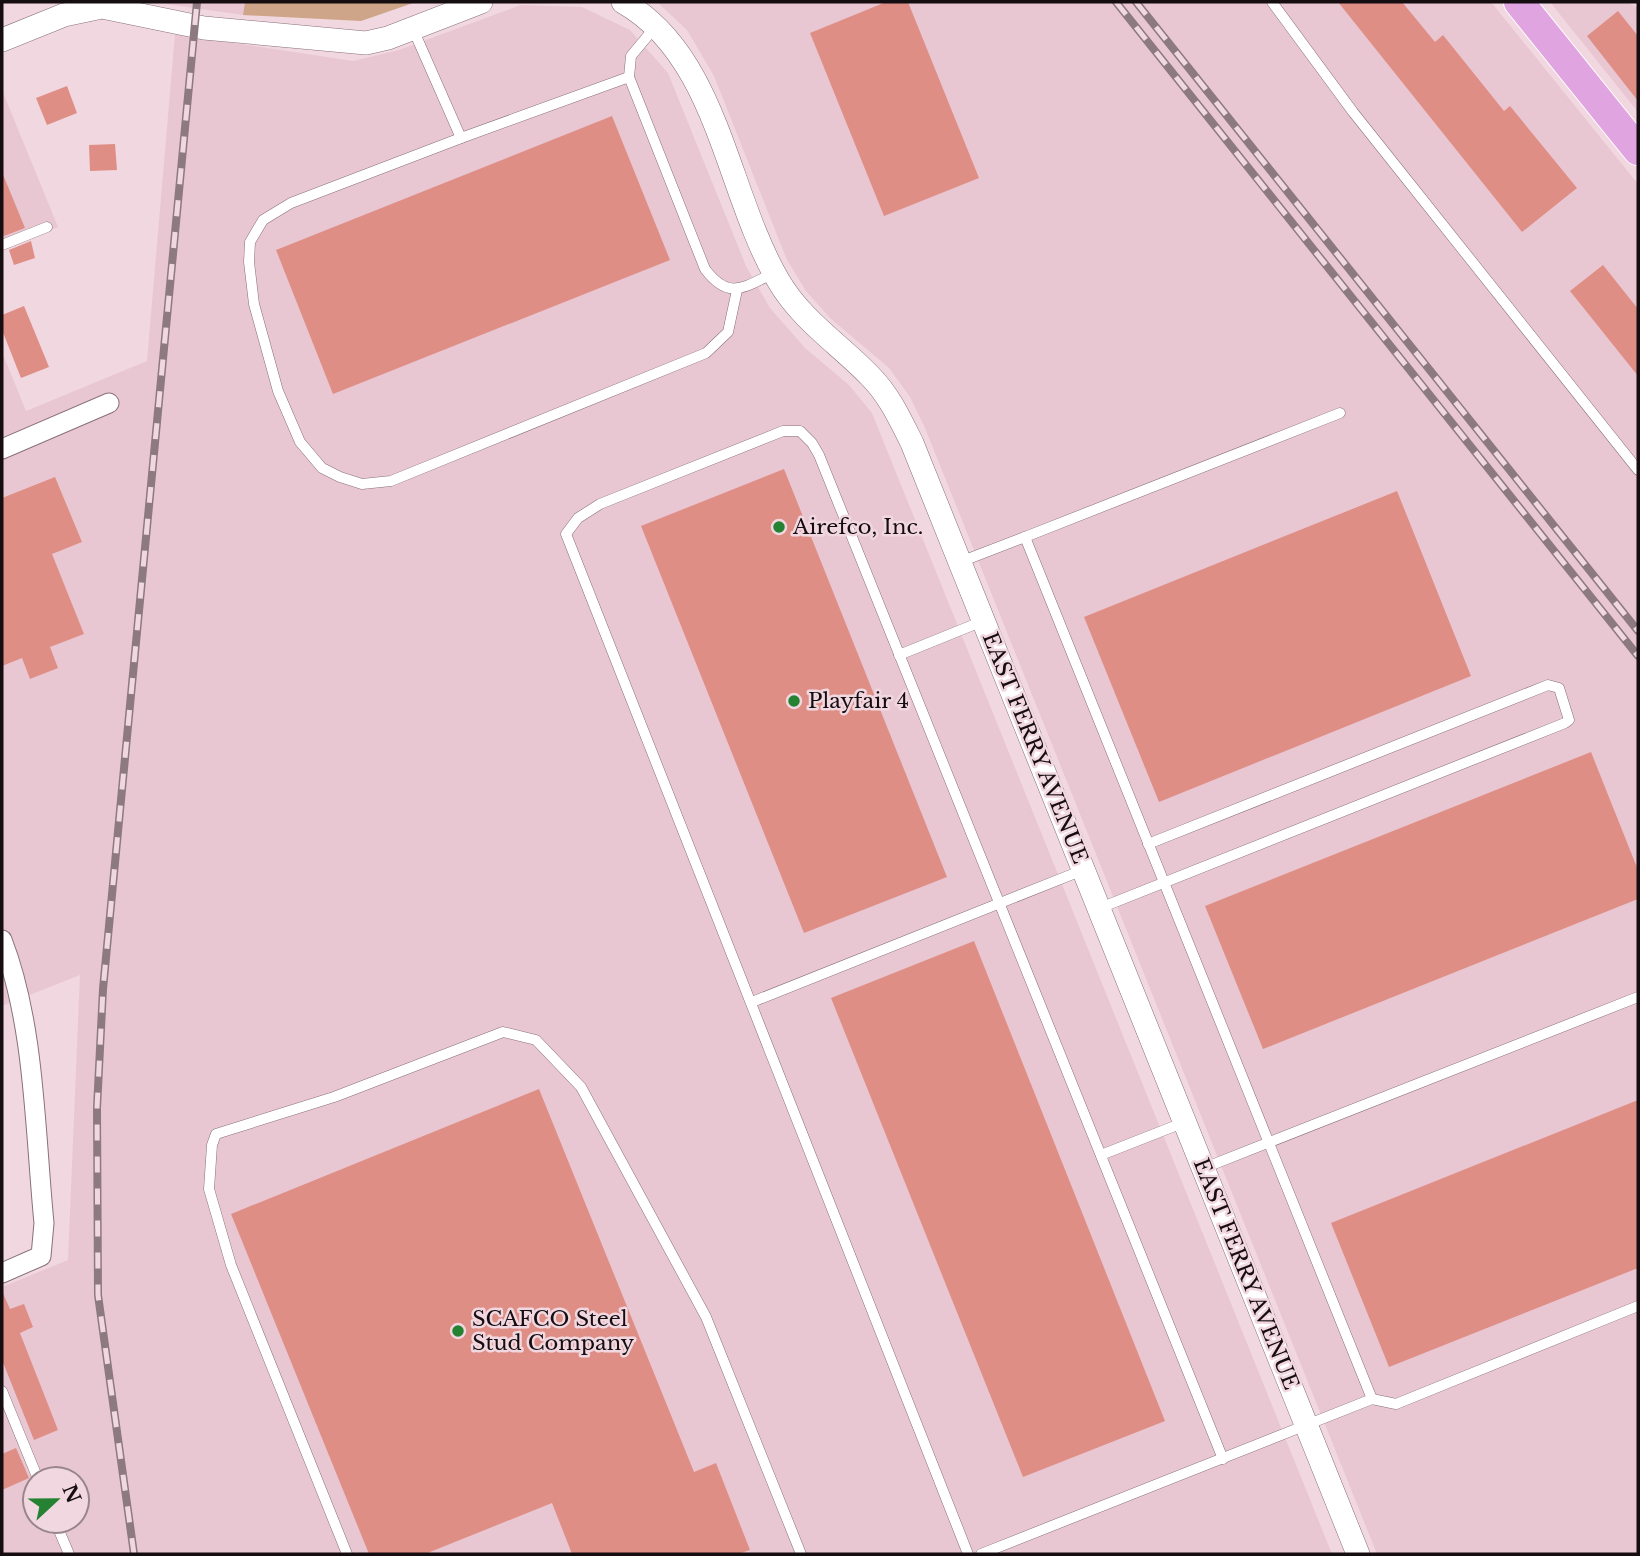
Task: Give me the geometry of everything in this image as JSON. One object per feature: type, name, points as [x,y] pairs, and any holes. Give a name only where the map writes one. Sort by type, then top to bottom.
[{"type":"main road","points":[[1518,2],[1637,147]]},
{"type":"street","points":[[2,40],[64,15],[101,4],[204,28],[350,43],[379,41],[481,2]]},
{"type":"street","name":"EAST FERRY AVENUE","points":[[623,2],[656,25],[677,47],[691,70],[774,274],[806,319],[863,370],[887,396],[912,443],[1358,1554]]},
{"type":"street","points":[[2,449],[109,403]]},
{"type":"street","points":[[2,940],[12,966],[24,1017],[44,1223],[41,1256],[2,1273]]},
{"type":"lane","points":[[1272,2],[1353,112],[1638,470]]},
{"type":"lane","points":[[656,25],[631,56],[629,77],[705,269],[725,289],[737,290],[774,274]]},
{"type":"lane","points":[[413,29],[461,138]]},
{"type":"lane","points":[[629,77],[291,203],[263,220],[250,242],[248,262],[254,304],[278,391],[300,442],[322,468],[362,484],[391,481],[706,353],[719,344],[728,332],[737,290]]},
{"type":"lane","points":[[2,245],[47,227]]},
{"type":"lane","points":[[960,562],[1340,413]]},
{"type":"lane","points":[[968,1554],[566,534],[578,518],[600,504],[783,431],[800,431],[819,455],[1223,1459]]},
{"type":"lane","points":[[1025,537],[1372,1399]]},
{"type":"lane","points":[[899,655],[984,621]]},
{"type":"lane","points":[[1100,908],[1565,723],[1570,714],[1559,688],[1548,685],[1148,844]]},
{"type":"lane","points":[[752,1002],[1084,869]]},
{"type":"lane","points":[[1204,1168],[1638,997]]},
{"type":"lane","points":[[347,1554],[231,1265],[209,1189],[212,1145],[216,1134],[334,1097],[503,1032],[536,1040],[581,1087],[706,1317],[801,1554]]},
{"type":"lane","points":[[1101,1155],[1185,1122]]},
{"type":"lane","points":[[981,1554],[1372,1399],[1396,1404],[1638,1306]]},
{"type":"lane","points":[[2,1391],[32,1465]]},
{"type":"lane","points":[[61,1535],[69,1554]]},
{"type":"shaded area","points":[[152,2],[245,2],[243,15]]},
{"type":"shaded area","points":[[245,2],[416,2],[361,21],[243,15]]},
{"type":"shaded area","points":[[657,2],[1491,2],[1638,184],[1638,1554],[1377,1554],[925,428],[910,397],[889,368],[830,318],[806,291],[787,260],[714,76],[687,30]]},
{"type":"shaded area","points":[[1550,2],[1627,2],[1638,8],[1638,112]]},
{"type":"shaded area","points":[[521,5],[582,7],[630,30],[668,73],[746,266],[770,308],[805,348],[849,385],[872,413],[1332,1554],[2,1554],[2,1287],[68,1260],[80,975],[2,1006],[2,352],[26,411],[147,361],[175,34],[353,61],[399,50]]},
{"type":"shaded area","points":[[2,90],[58,227],[2,251]]},
{"type":"building","points":[[886,2],[908,2],[979,178],[884,216],[810,33]]},
{"type":"building","points":[[1338,2],[1402,2],[1435,42],[1443,35],[1504,111],[1510,106],[1577,188],[1522,232]]},
{"type":"building","points":[[1618,11],[1638,36],[1638,101],[1587,36]]},
{"type":"building","points":[[67,86],[77,113],[47,125],[36,98]]},
{"type":"building","points":[[612,116],[670,260],[333,394],[276,250]]},
{"type":"building","points":[[115,144],[117,170],[90,171],[89,145]]},
{"type":"building","points":[[2,172],[25,228],[4,236],[2,231]]},
{"type":"building","points":[[31,241],[35,258],[14,265],[9,250]]},
{"type":"building","points":[[1603,265],[1638,309],[1638,376],[1570,291]]},
{"type":"building","points":[[24,306],[49,367],[21,378],[2,330],[2,315]]},
{"type":"building","name":"Playfair 4","points":[[784,469],[947,877],[804,933],[641,526]]},
{"type":"building","points":[[55,477],[82,542],[52,554],[84,634],[50,647],[58,668],[30,679],[22,658],[2,666],[2,498]]},
{"type":"building","points":[[1397,491],[1471,676],[1159,802],[1084,617]]},
{"type":"building","points":[[1591,752],[1638,870],[1638,899],[1263,1049],[1205,906]]},
{"type":"building","points":[[974,941],[1165,1421],[1023,1477],[831,998]]},
{"type":"building","name":"SCAFCO Steel Stud Company","points":[[539,1089],[694,1472],[716,1463],[750,1550],[738,1554],[572,1554],[552,1503],[425,1554],[369,1554],[231,1214]]},
{"type":"building","points":[[1638,1100],[1638,1268],[1389,1367],[1331,1223]]},
{"type":"building","points":[[2,1291],[10,1309],[24,1304],[33,1327],[20,1333],[58,1430],[34,1440],[2,1360]]},
{"type":"building","points":[[16,1448],[23,1465],[21,1465],[21,1482],[2,1490],[2,1454]]},
{"type":"railway","points":[[134,1554],[98,1295],[97,1108],[103,989],[197,2]]},
{"type":"railway","points":[[1116,2],[1638,656]]},
{"type":"railway","points":[[1136,2],[1638,631]]},
{"type":"place","name":"Airefco, Inc.","points":[[779,527]]},
{"type":"place","name":"Playfair 4","points":[[794,701]]},
{"type":"place","name":"SCAFCO Steel Stud Company","points":[[458,1331]]}]
